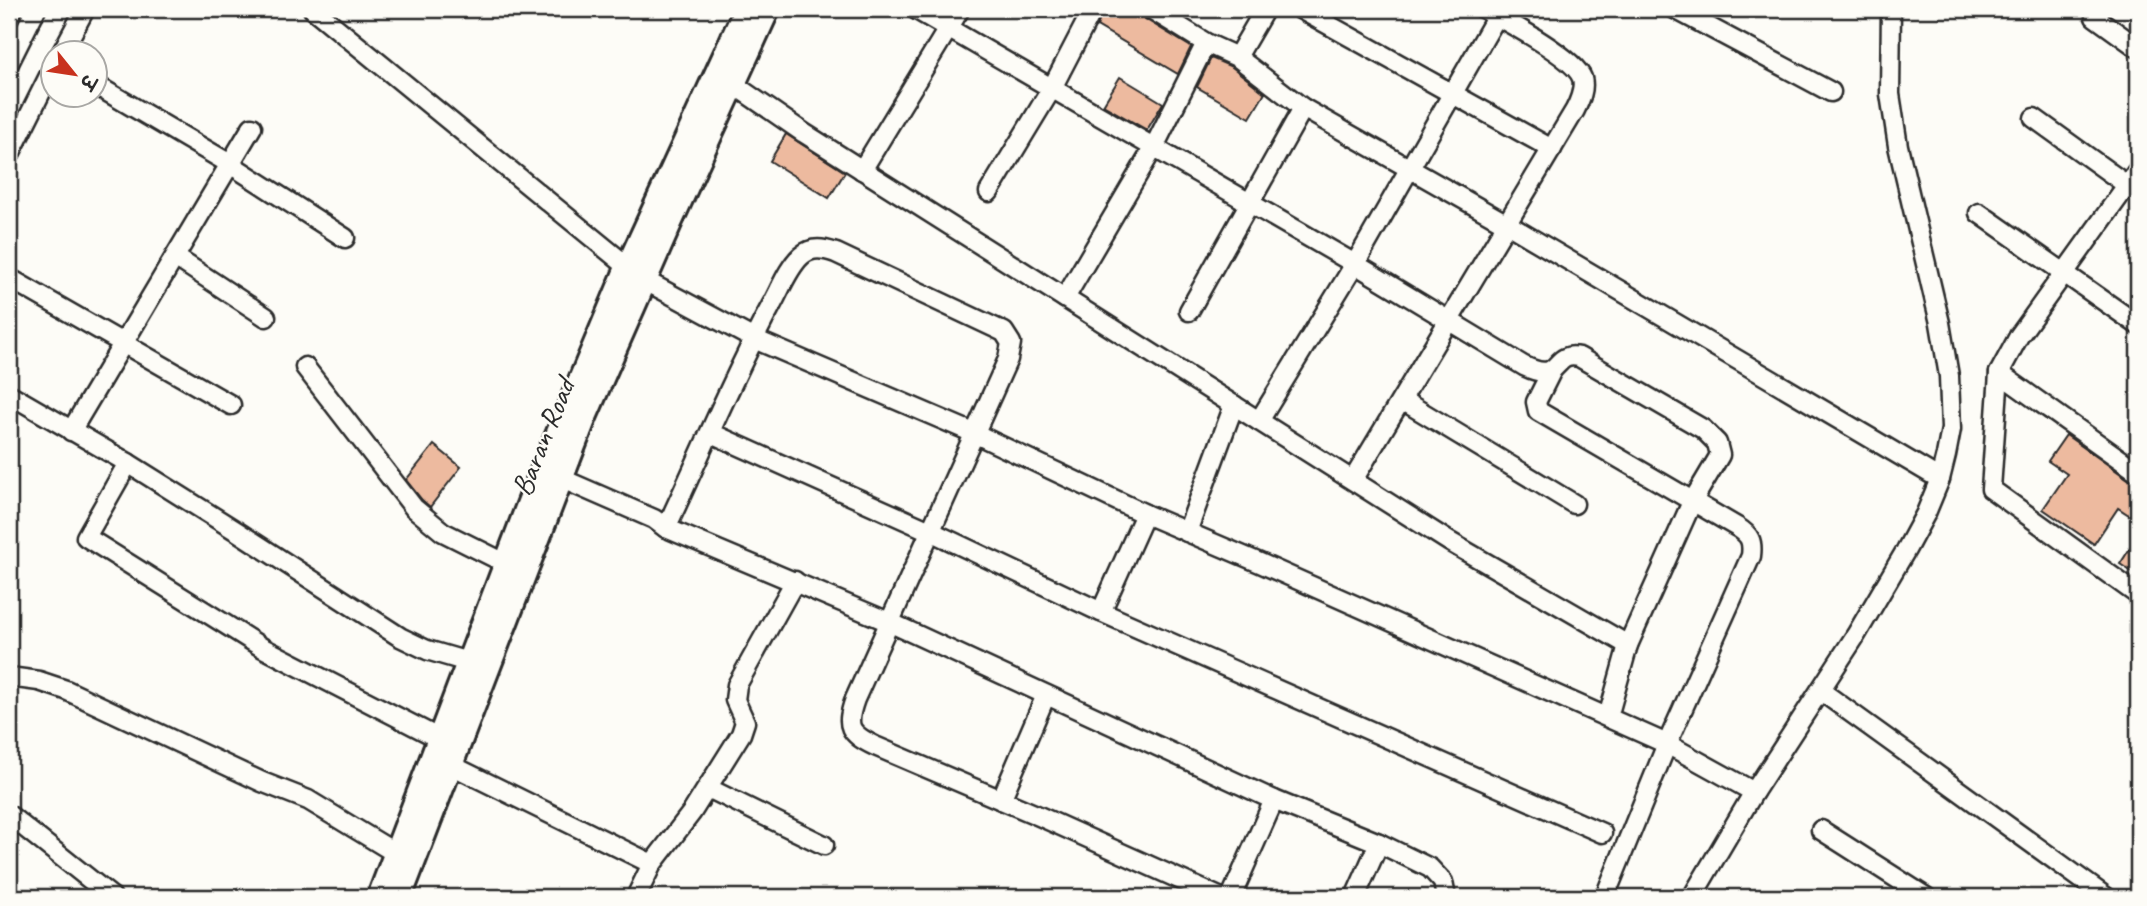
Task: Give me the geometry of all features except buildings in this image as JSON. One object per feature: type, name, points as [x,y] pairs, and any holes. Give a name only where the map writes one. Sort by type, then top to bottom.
[{"type":"main road","name":"Baran Road","points":[[380,897],[507,564],[636,274],[747,9]]},
{"type":"main road","name":"Baran Road","points":[[400,897],[590,404],[636,274],[733,84],[767,9]]},
{"type":"street","points":[[9,62],[36,9]]},
{"type":"street","points":[[69,38],[85,9]]},
{"type":"street","points":[[313,9],[636,274],[754,339],[976,434],[1144,514],[1608,717],[1667,744],[1754,792]]},
{"type":"street","points":[[915,9],[1355,264],[1524,366],[1541,373],[1552,370]]},
{"type":"street","points":[[862,170],[960,9]]},
{"type":"street","points":[[989,192],[1052,88],[1093,9]]},
{"type":"street","points":[[1150,9],[1206,43],[1237,57],[1303,108],[1940,479]]},
{"type":"street","points":[[1237,57],[1265,9]]},
{"type":"street","points":[[1300,9],[1552,149]]},
{"type":"street","points":[[1675,9],[1831,92]]},
{"type":"street","points":[[1692,897],[1754,792],[1821,691],[1906,550],[1940,479],[1951,429],[1949,376],[1940,323],[1898,146],[1890,94],[1891,9]]},
{"type":"street","points":[[1259,421],[1410,170],[1452,95],[1494,11],[1574,66],[1582,78],[1582,92],[1552,149],[1353,480]]},
{"type":"street","points":[[2095,17],[2138,48]]},
{"type":"street","points":[[1065,298],[1154,147],[1206,43]]},
{"type":"street","points":[[733,84],[862,170],[1450,541],[1628,645]]},
{"type":"street","points":[[108,92],[230,164],[345,239]]},
{"type":"street","points":[[9,156],[38,98]]},
{"type":"street","points":[[1189,311],[1303,108]]},
{"type":"street","points":[[2034,118],[2133,189]]},
{"type":"street","points":[[71,431],[252,127]]},
{"type":"street","points":[[2138,170],[2133,189],[2063,273],[2019,336],[1999,373],[1991,489],[2138,594]]},
{"type":"street","points":[[1979,213],[2138,325]]},
{"type":"street","points":[[666,528],[754,339],[800,257],[819,248],[836,253],[992,326],[1007,336],[1011,343],[1008,359],[855,699],[849,721],[851,730],[856,736],[875,746],[1219,897]]},
{"type":"street","points":[[175,257],[266,317]]},
{"type":"street","points":[[9,278],[231,405]]},
{"type":"street","points":[[1608,717],[1628,645],[1692,502],[1720,455],[1712,436],[1578,357],[1570,356],[1565,357],[1552,370],[1536,402],[1538,411],[1692,502],[1748,534],[1752,544],[1751,556],[1667,744],[1608,889]]},
{"type":"street","points":[[305,368],[414,508],[443,532],[507,564]]},
{"type":"street","points":[[1999,373],[2138,472]]},
{"type":"street","points":[[9,394],[128,463],[400,637],[427,650],[468,662]]},
{"type":"street","points":[[1402,400],[1574,504]]},
{"type":"street","points":[[1187,532],[1234,405]]},
{"type":"street","points":[[710,433],[930,531],[1101,612],[1602,834]]},
{"type":"street","points":[[128,463],[86,537],[263,648],[440,739]]},
{"type":"street","points":[[560,478],[654,519],[666,528],[889,622],[1274,800],[1379,842],[1430,868],[1443,882],[1446,897]]},
{"type":"street","points":[[1101,612],[1144,514]]},
{"type":"street","points":[[636,897],[652,864],[708,788],[743,728],[744,717],[735,700],[737,685],[795,581]]},
{"type":"street","points":[[9,677],[39,681],[66,690],[262,782],[307,800],[397,854]]},
{"type":"street","points":[[1821,691],[2106,897]]},
{"type":"street","points":[[1001,800],[1046,695]]},
{"type":"street","points":[[451,765],[652,864]]},
{"type":"street","points":[[708,788],[824,845]]},
{"type":"street","points":[[1231,897],[1274,800]]},
{"type":"street","points":[[9,816],[112,897]]},
{"type":"street","points":[[1821,830],[1926,897]]},
{"type":"street","points":[[1354,897],[1379,842]]}]
